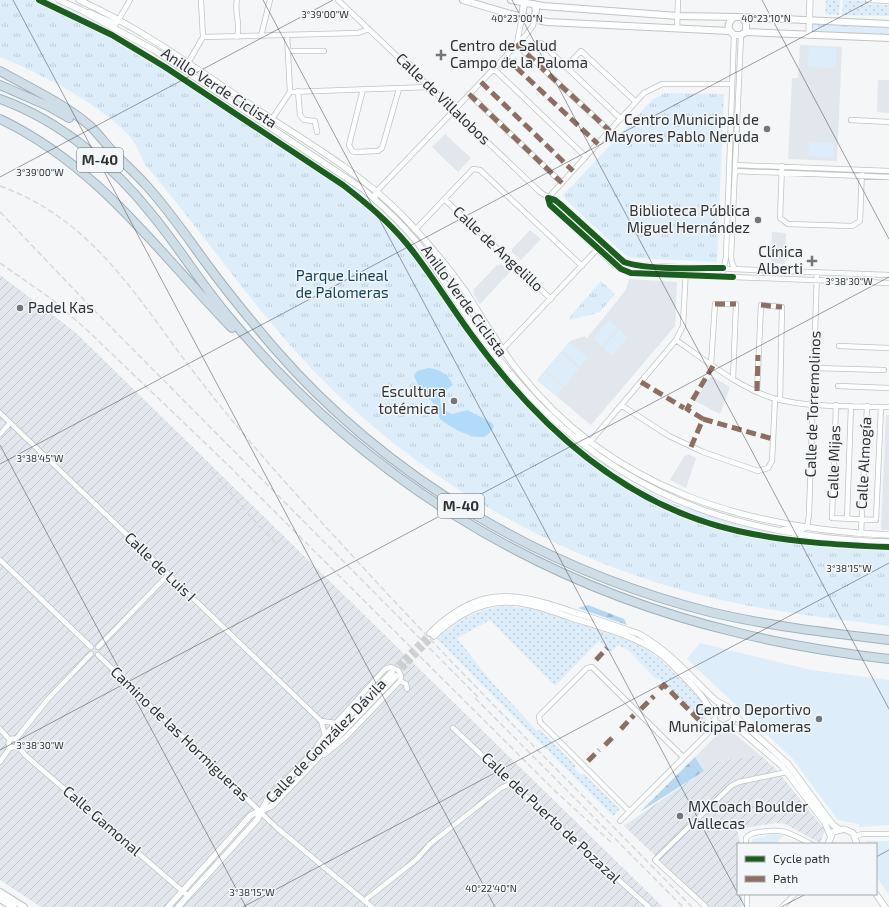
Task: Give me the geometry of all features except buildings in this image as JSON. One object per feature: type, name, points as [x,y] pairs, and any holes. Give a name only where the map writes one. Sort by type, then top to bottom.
[{"type":"highway","points":[[0,71],[48,98],[87,124],[103,141]]},
{"type":"highway","name":"M-40","points":[[0,85],[48,106],[83,126],[103,141],[146,186],[242,310],[300,376],[366,438],[452,501],[538,549],[602,577],[646,593],[712,612],[744,619],[789,627],[889,640]]},
{"type":"highway","name":"M-40","points":[[0,99],[26,110],[56,127],[91,152],[124,181],[153,214],[229,317],[270,362],[324,417],[389,471],[445,511],[478,531],[541,564],[605,591],[714,627],[781,642],[889,659]]},
{"type":"highway","points":[[0,119],[43,142],[79,168],[140,226],[200,296],[251,349],[270,362]]},
{"type":"main road","points":[[463,0],[534,20],[744,34],[889,38]]},
{"type":"main road","points":[[511,0],[534,2],[543,6],[678,16],[889,24]]},
{"type":"main road","points":[[522,17],[524,1]]},
{"type":"main road","points":[[534,2],[536,10],[534,20]]},
{"type":"main road","points":[[731,33],[729,22],[733,18]]},
{"type":"main road","points":[[742,18],[746,23],[744,34]]},
{"type":"main road","points":[[0,892],[24,907]]},
{"type":"main road","points":[[0,899],[13,907]]},
{"type":"street","points":[[59,0],[116,24],[130,0]]},
{"type":"street","points":[[79,0],[119,20],[188,63],[348,168],[377,191],[415,230],[456,278],[502,350],[520,374],[549,407],[590,441],[625,465],[655,482],[685,496],[722,509],[787,525],[889,535]]},
{"type":"street","points":[[188,63],[203,37],[201,0]]},
{"type":"street","points":[[237,0],[235,8],[238,22],[237,37]]},
{"type":"street","points":[[261,36],[270,0]]},
{"type":"street","name":"Calle de Villalobos","points":[[338,0],[548,198]]},
{"type":"street","points":[[677,29],[678,0]]},
{"type":"street","points":[[809,35],[810,0]]},
{"type":"street","points":[[868,0],[889,1]]},
{"type":"street","points":[[81,10],[124,32],[174,62],[339,171],[376,201],[421,248],[463,310],[516,380],[545,412],[595,454],[621,472],[682,504],[720,517],[779,530],[837,538],[889,542]]},
{"type":"street","points":[[516,44],[522,17]]},
{"type":"street","points":[[376,201],[375,195],[377,191],[494,69],[533,26],[534,20]]},
{"type":"street","points":[[203,37],[358,33],[369,29]]},
{"type":"street","points":[[722,276],[726,257],[732,84],[731,33]]},
{"type":"street","points":[[732,277],[735,269],[731,257],[734,171],[744,34]]},
{"type":"street","points":[[272,119],[290,92],[287,36]]},
{"type":"street","points":[[541,43],[621,119]]},
{"type":"street","points":[[516,44],[610,131]]},
{"type":"street","points":[[288,52],[324,51]]},
{"type":"street","points":[[565,67],[581,51],[636,102]]},
{"type":"street","points":[[494,69],[586,157]]},
{"type":"street","points":[[548,198],[644,93],[662,84],[732,84]]},
{"type":"street","points":[[290,92],[430,87]]},
{"type":"street","points":[[364,89],[349,145],[352,151],[355,152],[378,151],[382,148],[399,89]]},
{"type":"street","points":[[298,91],[300,115],[304,120],[315,121],[317,132]]},
{"type":"street","points":[[469,94],[562,183]]},
{"type":"street","points":[[851,120],[889,122]]},
{"type":"street","points":[[735,165],[889,171]]},
{"type":"street","points":[[782,166],[780,218],[788,224],[852,226],[860,221],[862,170]]},
{"type":"street","points":[[415,230],[473,169],[480,170],[582,266]]},
{"type":"street","points":[[734,171],[889,177]]},
{"type":"street","points":[[548,198],[555,200],[560,204],[602,244],[624,262],[630,264],[889,276]]},
{"type":"street","points":[[548,198],[550,205],[615,266],[631,273],[889,283]]},
{"type":"street","name":"Calle de Angelillo","points":[[444,199],[551,299]]},
{"type":"street","points":[[502,350],[602,244]]},
{"type":"street","points":[[545,412],[586,443],[590,441],[676,340],[683,326],[686,267]]},
{"type":"street","points":[[436,270],[455,291],[460,288],[456,278]]},
{"type":"street","name":"Calle de Torremolinos","points":[[807,527],[809,515],[815,368],[817,272]]},
{"type":"street","points":[[463,310],[460,303],[466,300],[483,319]]},
{"type":"street","points":[[711,365],[715,304],[736,304],[733,379]]},
{"type":"street","points":[[621,405],[668,436],[702,452],[758,471],[768,468],[772,461],[782,307],[761,305],[757,390]]},
{"type":"street","points":[[676,340],[733,379],[777,399],[813,405],[889,407]]},
{"type":"street","points":[[839,346],[889,348]]},
{"type":"street","points":[[815,368],[884,370]]},
{"type":"street","points":[[838,386],[889,388]]},
{"type":"street","name":"Calle Mijas","points":[[832,518],[836,406]]},
{"type":"street","points":[[847,519],[851,406]]},
{"type":"street","name":"Calle Almogía","points":[[861,533],[867,406]]},
{"type":"street","name":"Calle Almogía","points":[[832,518],[876,520],[881,407]]},
{"type":"street","name":"Calle de Luis I","points":[[0,413],[321,721]]},
{"type":"street","points":[[0,434],[10,423]]},
{"type":"street","points":[[779,530],[802,530],[807,527]]},
{"type":"street","points":[[0,560],[92,647],[98,647],[168,575]]},
{"type":"street","points":[[717,724],[708,704],[698,691],[669,662],[647,646],[625,636],[534,605],[509,602],[481,606],[453,620],[432,635],[450,615],[479,601],[512,596],[539,600],[639,634],[652,641],[676,660],[715,700],[733,713],[740,722],[788,764],[833,825],[839,829],[849,830],[856,836],[857,843]]},
{"type":"street","points":[[10,740],[16,739],[48,699],[91,654],[90,651],[92,647]]},
{"type":"street","points":[[91,654],[94,656],[98,654],[100,651],[98,647]]},
{"type":"street","name":"Camino de las Hormigueras","points":[[98,654],[276,828],[372,907]]},
{"type":"street","name":"Calle de González Dávila","points":[[319,758],[345,738],[400,681],[401,676],[398,670],[391,667],[385,669],[325,735]]},
{"type":"street","points":[[630,811],[540,722],[539,716],[587,668],[592,667],[683,757]]},
{"type":"street","name":"Calle de González Dávila","points":[[168,907],[251,815],[261,812],[272,806],[319,758],[394,674],[313,752],[267,800],[261,812],[257,820],[178,907]]},
{"type":"street","points":[[400,681],[406,684],[407,689]]},
{"type":"street","points":[[714,717],[717,709],[725,707]]},
{"type":"street","points":[[726,726],[733,720],[733,713]]},
{"type":"street","points":[[313,752],[325,735],[321,721],[335,723]]},
{"type":"street","points":[[620,821],[717,724]]},
{"type":"street","points":[[717,724],[740,729],[772,756],[787,772],[825,823],[830,835],[828,843]]},
{"type":"street","points":[[0,728],[10,740],[9,743],[11,746]]},
{"type":"street","name":"Calle del Puerto de Pozazal","points":[[453,728],[649,907]]},
{"type":"street","points":[[0,762],[11,746],[17,745],[18,742],[16,739]]},
{"type":"street","name":"Calle Gamonal","points":[[17,745],[25,755],[188,896]]},
{"type":"street","points":[[706,907],[655,860],[731,786],[739,782],[787,772]]},
{"type":"street","points":[[364,901],[417,859],[430,844],[501,788],[512,783]]},
{"type":"street","points":[[746,843],[746,838],[751,834],[776,829],[784,831],[809,843]]},
{"type":"street","points":[[830,835],[839,829]]},
{"type":"street","points":[[856,836],[867,834],[889,834]]},
{"type":"street","points":[[747,895],[747,907]]},
{"type":"street","points":[[782,907],[794,895]]},
{"type":"street","points":[[877,895],[885,907]]},
{"type":"shaded area","points":[[800,45],[842,47],[837,161],[788,159],[792,78],[798,78]]},
{"type":"shaded area","points":[[878,80],[889,80],[889,113],[877,112]]},
{"type":"shaded area","points":[[445,134],[471,158],[458,172],[432,147]]},
{"type":"shaded area","points":[[530,230],[541,239],[521,260],[512,252],[512,249]]},
{"type":"shaded area","points":[[772,232],[786,233],[785,264],[771,263]]},
{"type":"shaded area","points":[[501,264],[510,272],[480,304],[473,293],[475,291],[473,290],[497,265],[498,266]]},
{"type":"shaded area","points":[[0,275],[75,332],[663,907],[41,907],[0,880]]},
{"type":"shaded area","points":[[629,279],[677,282],[675,326],[591,425],[537,380],[570,341],[585,336],[587,338],[626,290]]},
{"type":"shaded area","points":[[428,368],[443,373],[449,378],[453,385],[442,395],[440,401],[442,409],[452,414],[467,410],[491,422],[494,426],[488,434],[483,437],[472,436],[454,428],[440,419],[435,405],[419,387],[414,376],[417,371]]},
{"type":"shaded area","points":[[710,377],[713,377],[730,387],[720,414],[695,401]]},
{"type":"shaded area","points":[[886,415],[889,415],[889,530],[881,530]]},
{"type":"shaded area","points":[[688,454],[696,458],[686,488],[670,480],[685,455],[686,456]]},
{"type":"shaded area","points":[[730,733],[736,735],[760,755],[718,761],[704,771],[695,757],[718,734]]},
{"type":"shaded area","points":[[760,755],[774,767],[825,830],[820,843],[785,824],[777,823],[737,829],[740,843],[737,843],[737,895],[742,895],[742,907],[709,907],[624,826],[718,761]]},
{"type":"green space","name":"Parque Lineal de Palomeras","points":[[0,0],[49,0],[91,19],[187,78],[350,183],[402,232],[501,367],[543,415],[571,439],[630,483],[677,505],[737,525],[781,534],[837,540],[889,543],[889,626],[796,614],[750,606],[704,596],[649,580],[596,560],[543,537],[492,510],[443,479],[397,446],[353,409],[290,345],[247,294],[144,163],[135,144],[122,128],[72,92],[34,72],[0,57]]},
{"type":"green space","points":[[826,0],[840,0],[839,15],[825,14]]},
{"type":"green space","points":[[843,0],[868,1],[868,4],[889,5],[889,16],[842,15]]},
{"type":"green space","points":[[813,24],[889,27],[889,35],[813,32]]},
{"type":"green space","points":[[809,47],[836,48],[836,68],[808,67]]},
{"type":"green space","points":[[665,93],[724,94],[717,262],[634,258],[625,255],[565,199],[563,194],[653,99]]},
{"type":"green space","points":[[809,142],[834,143],[833,158],[808,156]]},
{"type":"green space","points":[[681,227],[694,230],[690,252],[677,250]]},
{"type":"green space","points":[[601,281],[615,294],[600,312],[571,320],[569,318]]},
{"type":"green space","points":[[609,320],[618,328],[602,347],[593,339]]},
{"type":"green space","points":[[619,329],[628,337],[612,356],[603,348]]},
{"type":"green space","points":[[570,342],[588,358],[580,367],[562,351]]},
{"type":"green space","points":[[561,352],[579,368],[564,387],[546,371]]},
{"type":"green space","points":[[545,372],[563,387],[556,395],[538,379]]},
{"type":"green space","points":[[588,605],[624,619],[627,625],[578,608]]},
{"type":"green space","points":[[504,606],[528,608],[541,611],[633,642],[661,660],[704,703],[707,715],[705,724],[658,678],[657,680],[628,650],[618,645],[611,652],[599,641],[555,686],[490,620],[457,638],[489,679],[537,731],[540,729],[575,765],[575,769],[581,775],[584,774],[620,809],[613,816],[437,639],[452,626],[468,616],[485,610]]},
{"type":"green space","name":"Centro Deportivo Municipal Palomeras","points":[[700,643],[811,670],[889,680],[889,825],[859,827],[859,824],[838,820],[792,758],[687,659]]},
{"type":"green space","points":[[695,757],[704,771],[640,812]]},
{"type":"green space","points":[[778,834],[783,836],[776,843],[751,843],[753,839],[764,838],[767,835]]},
{"type":"green space","points":[[866,841],[889,841],[889,895],[877,877],[877,843],[866,843]]},
{"type":"tunnel","points":[[392,671],[430,633]]},
{"type":"tunnel","points":[[396,675],[434,636]]},
{"type":"railway","points":[[0,186],[35,202],[65,221],[91,244],[115,269],[138,297],[203,384],[238,427],[311,510],[475,686],[692,907]]},
{"type":"railway","points":[[0,212],[85,301],[480,699]]},
{"type":"railway","points":[[0,263],[53,300],[87,330],[228,465],[553,789],[613,844]]},
{"type":"railway","points":[[212,471],[251,517],[277,544]]},
{"type":"railway","points":[[475,698],[683,907]]},
{"type":"marked path","points":[[516,44],[610,131]]},
{"type":"marked path","points":[[505,57],[598,144]]},
{"type":"marked path","points":[[481,82],[573,171]]},
{"type":"marked path","points":[[469,94],[562,183]]},
{"type":"marked path","points":[[715,304],[736,304]]},
{"type":"marked path","points":[[761,305],[782,307]]},
{"type":"marked path","points":[[757,391],[758,355]]},
{"type":"marked path","points":[[691,447],[703,419],[687,409],[713,366]]},
{"type":"marked path","points":[[641,382],[684,408]]},
{"type":"marked path","points":[[703,419],[773,439]]},
{"type":"marked path","points":[[596,660],[607,648]]},
{"type":"marked path","points":[[660,689],[664,685],[705,726]]},
{"type":"marked path","points":[[641,709],[654,696]]},
{"type":"marked path","points":[[621,729],[634,715]]},
{"type":"marked path","points":[[605,745],[614,736]]},
{"type":"marked path","points":[[588,761],[599,750]]},
{"type":"cycle path","name":"Anillo Verde Ciclista","points":[[39,0],[112,35],[165,67],[343,185],[360,199],[384,220],[407,244],[471,334],[497,368],[525,400],[554,430],[586,457],[621,482],[657,502],[697,519],[738,531],[776,538],[813,542],[889,547]]},
{"type":"cycle path","points":[[723,268],[658,267],[633,265],[624,262],[560,204],[555,200],[548,198],[550,205],[621,269],[631,273],[733,277]]},
{"type":"place","name":"Centro de Salud Campo de la Paloma","points":[[441,55]]},
{"type":"place","name":"Centro Municipal de Mayores Pablo Neruda","points":[[767,129]]},
{"type":"place","name":"Biblioteca Pública Miguel Hernández","points":[[758,220]]},
{"type":"place","name":"Clínica Alberti","points":[[812,261]]},
{"type":"place","name":"Padel Kas","points":[[20,308]]},
{"type":"place","name":"Escultura totémica I","points":[[454,401]]},
{"type":"place","name":"Centro Deportivo Municipal Palomeras","points":[[819,719]]},
{"type":"place","name":"MXCoach Boulder Vallecas","points":[[680,816]]}]
